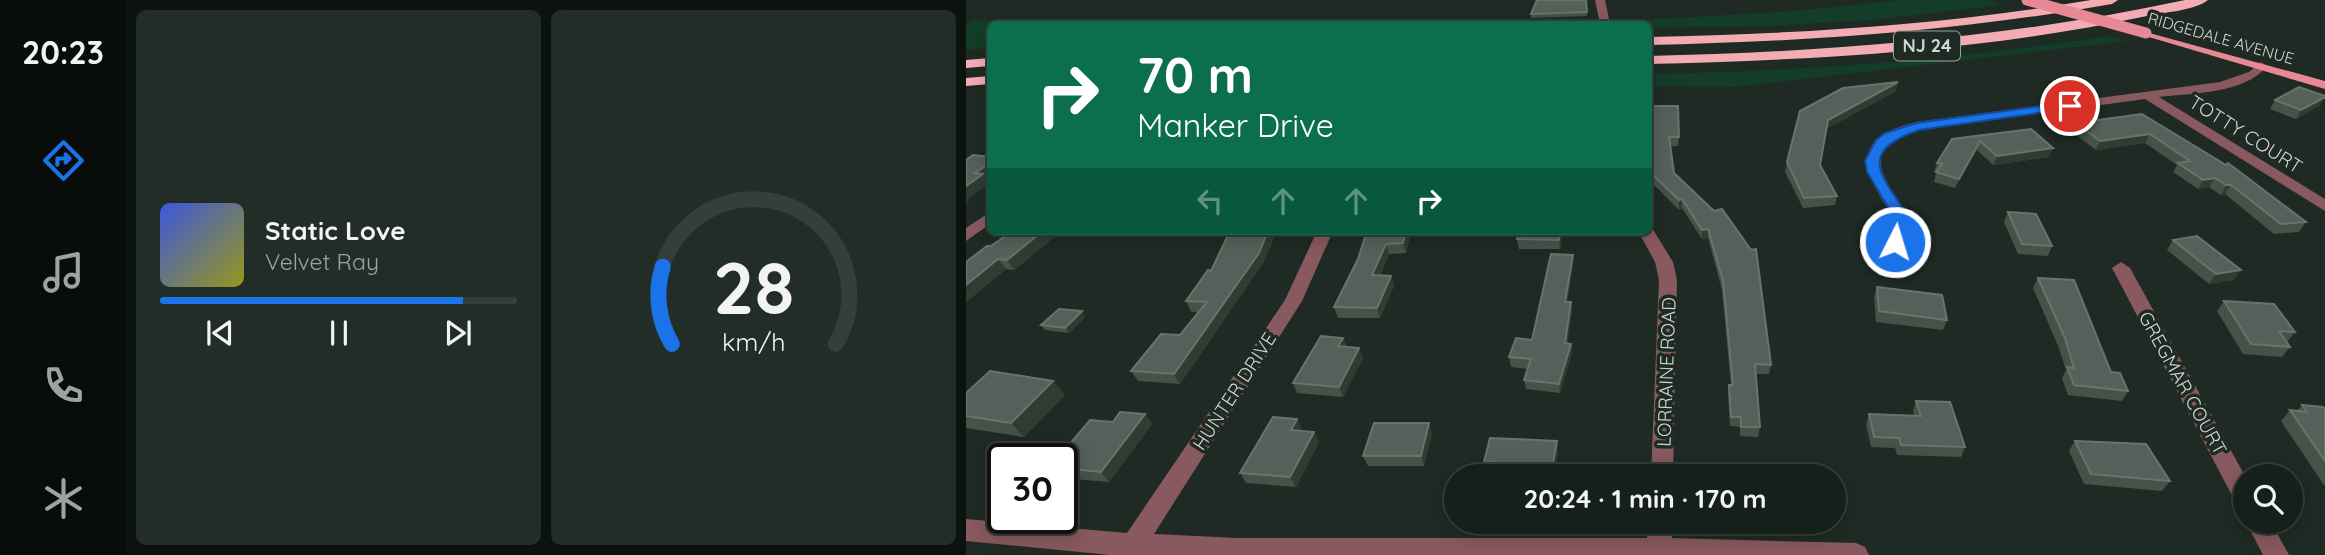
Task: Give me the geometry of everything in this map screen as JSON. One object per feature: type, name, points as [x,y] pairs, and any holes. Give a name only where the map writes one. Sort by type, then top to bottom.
[{"type":"highway","name":"NJ 24","points":[[1652,41],[1827,36],[1920,29],[2112,0]]},
{"type":"highway","name":"NJ 24","points":[[1652,60],[1842,52],[1942,44],[2093,23],[2202,0]]},
{"type":"highway","points":[[966,64],[987,62]]},
{"type":"highway","points":[[966,82],[987,80]]},
{"type":"main road","name":"RIDGEDALE AVENUE","points":[[2027,0],[2325,85]]},
{"type":"street","points":[[1600,0],[1605,21]]},
{"type":"street","points":[[1895,242],[1903,227],[1902,219],[1874,172],[1872,161],[1874,151],[1890,136],[1916,126],[2222,85],[2253,75],[2261,66]]},
{"type":"street","name":"TOTTY COURT","points":[[2147,95],[2325,206]]},
{"type":"street","points":[[966,236],[987,219]]},
{"type":"street","name":"HUNTER DRIVE","points":[[1133,545],[1293,301],[1323,235]]},
{"type":"street","name":"LORRAINE ROAD","points":[[1648,235],[1664,262],[1668,280],[1662,464]]},
{"type":"street","name":"GREGMAR COURT","points":[[2120,268],[2233,476]]},
{"type":"street","points":[[966,530],[1133,545],[1316,552],[1659,550],[1856,555]]},
{"type":"street","points":[[1659,550],[1660,534]]},
{"type":"street","points":[[2265,534],[2276,555]]},
{"type":"green space","points":[[1901,0],[1987,0],[2003,5],[1871,20],[1769,26],[1652,28],[1652,21],[1627,21],[1793,11]]},
{"type":"green space","points":[[974,20],[994,21],[987,21],[987,48],[966,50],[966,24]]},
{"type":"green space","points":[[2109,36],[2127,41],[1735,87],[1652,86],[1652,74],[1879,63]]},
{"type":"building","points":[[1537,0],[1586,0],[1587,12],[1531,14]]},
{"type":"building","points":[[1898,82],[1828,120],[1820,165],[1837,196],[1804,198],[1787,162],[1800,111],[1843,88]]},
{"type":"building","points":[[2299,87],[2325,97],[2301,110],[2275,100]]},
{"type":"building","points":[[1653,106],[1678,106],[1679,137],[1669,137],[1674,173],[1714,211],[1722,209],[1751,250],[1756,249],[1771,365],[1755,364],[1760,427],[1741,427],[1741,417],[1731,417],[1729,385],[1733,385],[1723,281],[1708,229],[1702,230],[1682,199],[1679,200],[1652,174]]},
{"type":"building","points":[[2142,114],[2226,165],[2228,163],[2306,222],[2281,224],[2231,185],[2215,178],[2203,180],[2178,163],[2190,161],[2150,134],[2100,141],[2076,123]]},
{"type":"building","points":[[2031,129],[2053,148],[1997,156],[1980,141],[1959,179],[1936,172],[1942,164],[1937,163],[1952,139]]},
{"type":"building","points":[[973,155],[987,157],[987,165],[975,173],[983,174],[966,186],[966,160]]},
{"type":"building","points":[[2008,212],[2036,214],[2052,246],[2022,244]]},
{"type":"building","points":[[1006,235],[1038,235],[1007,260],[998,259],[966,285],[966,262],[987,246]]},
{"type":"building","points":[[1228,235],[1266,235],[1259,253],[1174,374],[1131,371],[1161,334],[1180,335],[1207,302],[1186,301],[1208,270],[1211,271]]},
{"type":"building","points":[[1366,235],[1405,235],[1403,243],[1386,244],[1372,275],[1391,276],[1377,308],[1334,307],[1358,259]]},
{"type":"building","points":[[1518,235],[1560,235],[1559,240],[1517,239]]},
{"type":"building","points":[[2197,236],[2241,270],[2216,274],[2173,240]]},
{"type":"building","points":[[1551,254],[1573,255],[1565,302],[1571,302],[1565,343],[1571,344],[1559,384],[1524,380],[1531,359],[1509,357],[1516,338],[1532,340]]},
{"type":"building","points":[[2038,278],[2074,280],[2111,372],[2120,373],[2128,391],[2074,385],[2067,367],[2074,368],[2065,338]]},
{"type":"building","points":[[1877,287],[1942,295],[1947,320],[1879,311]]},
{"type":"building","points":[[2224,301],[2274,304],[2295,332],[2279,331],[2290,347],[2251,344]]},
{"type":"building","points":[[1059,309],[1082,311],[1065,328],[1041,325]]},
{"type":"building","points":[[1321,336],[1343,338],[1338,346],[1359,348],[1339,387],[1293,383]]},
{"type":"building","points":[[990,371],[1053,381],[1011,423],[966,416],[966,393]]},
{"type":"building","points":[[1916,401],[1950,402],[1965,447],[1901,445],[1899,438],[1874,437],[1869,414],[1921,416]]},
{"type":"building","points":[[2302,405],[2325,409],[2325,461],[2290,410],[2307,412]]},
{"type":"building","points":[[1120,412],[1145,414],[1101,472],[1078,470],[1078,443],[1071,443],[1090,420],[1113,422]]},
{"type":"building","points":[[1273,417],[1297,419],[1291,430],[1314,432],[1290,477],[1240,473]]},
{"type":"building","points":[[1374,423],[1429,423],[1421,456],[1363,456]]},
{"type":"building","points":[[1490,438],[1557,441],[1553,464],[1484,462]]},
{"type":"building","points":[[2075,441],[2146,444],[2170,481],[2091,474]]},
{"type":"route","points":[[1895,242],[1903,227],[1902,219],[1874,172],[1872,161],[1874,151],[1890,136],[1916,126],[2070,106]]}]
